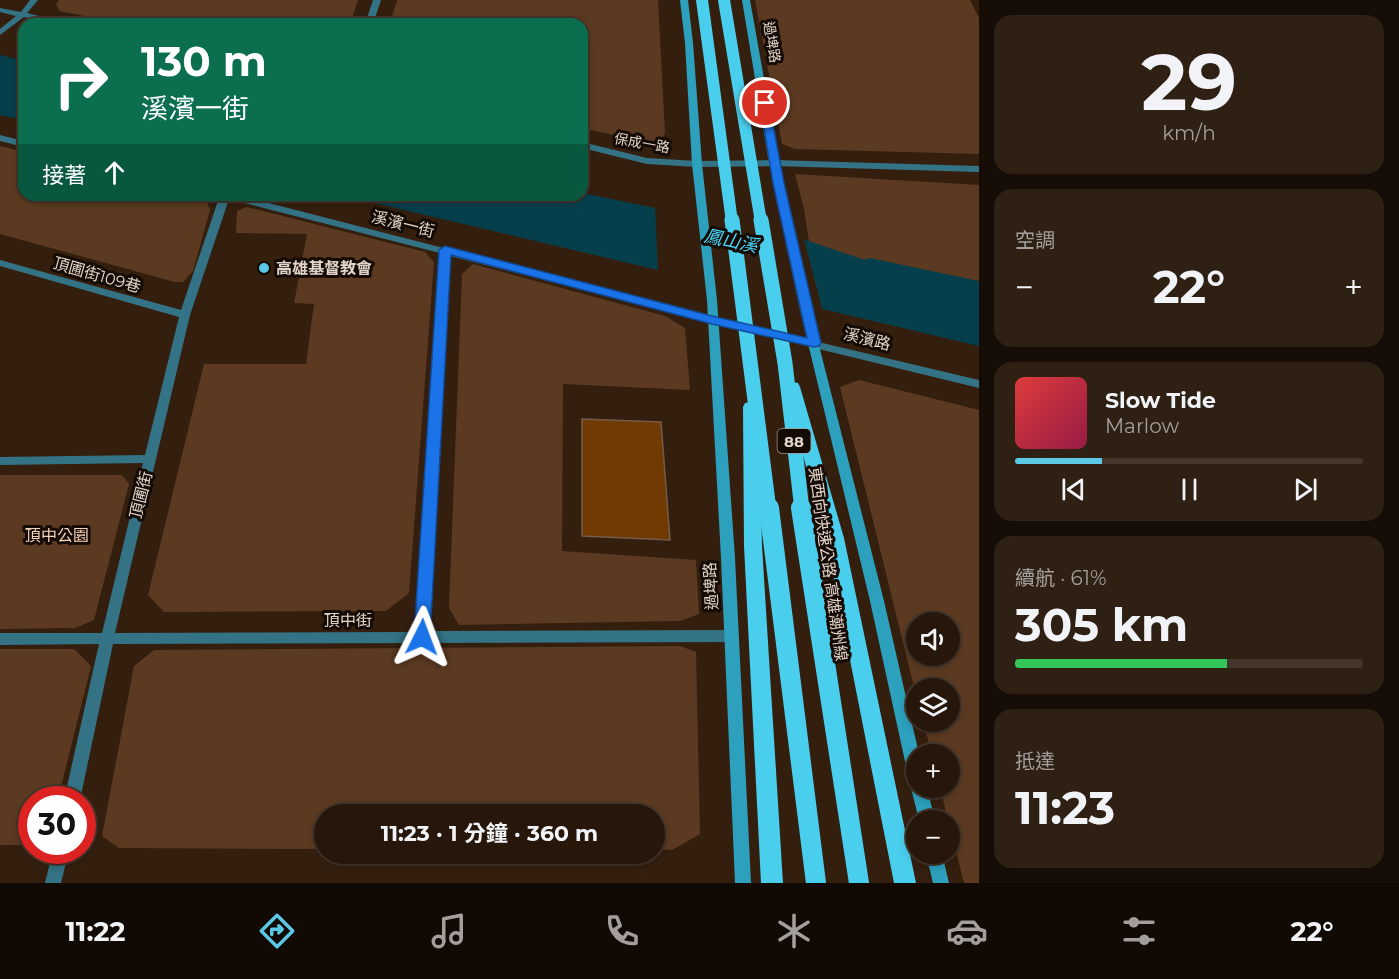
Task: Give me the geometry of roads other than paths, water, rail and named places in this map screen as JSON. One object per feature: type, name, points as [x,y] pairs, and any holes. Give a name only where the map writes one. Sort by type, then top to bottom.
[{"type":"highway","name":"88","points":[[702,0],[816,883]]},
{"type":"highway","name":"東西向快速公路 高雄潮州線","points":[[724,0],[785,363],[806,549],[859,883]]},
{"type":"highway","points":[[750,358],[753,546],[772,883]]},
{"type":"highway","points":[[785,363],[835,537],[905,883]]},
{"type":"main road","points":[[684,0],[690,43],[697,164]]},
{"type":"main road","name":"過埤路","points":[[746,0],[774,163],[814,343]]},
{"type":"main road","name":"過埤路","points":[[697,164],[710,288],[732,636],[743,883]]},
{"type":"main road","points":[[814,343],[909,744]]},
{"type":"main road","points":[[936,864],[941,883]]},
{"type":"street","points":[[18,18],[34,0]]},
{"type":"street","points":[[371,18],[376,0]]},
{"type":"street","points":[[0,10],[41,18]]},
{"type":"street","points":[[0,33],[18,18]]},
{"type":"street","points":[[0,138],[18,142]]},
{"type":"street","name":"保成一路","points":[[588,146],[647,161],[697,164],[774,163],[979,169]]},
{"type":"street","name":"頂圃街","points":[[75,786],[107,639],[185,315],[224,201]]},
{"type":"street","name":"溪濱一街","points":[[250,201],[712,320]]},
{"type":"street","points":[[422,637],[445,250]]},
{"type":"street","name":"頂圃街109巷","points":[[1,265],[185,315]]},
{"type":"street","name":"溪濱路","points":[[712,320],[979,384]]},
{"type":"street","points":[[0,461],[150,459]]},
{"type":"street","name":"頂中街","points":[[0,639],[732,636]]},
{"type":"street","points":[[54,883],[58,864]]},
{"type":"water","points":[[0,55],[18,60],[18,119],[0,115]]},
{"type":"water","points":[[588,194],[797,237],[941,286],[979,292],[979,346],[366,201],[588,201]]},
{"type":"waterway","name":"鳳山溪","points":[[870,271],[979,294]]},
{"type":"place","name":"高雄基督教會","points":[[264,268]]},
{"type":"park label","name":"頂中公園","points":[[57,535]]}]
